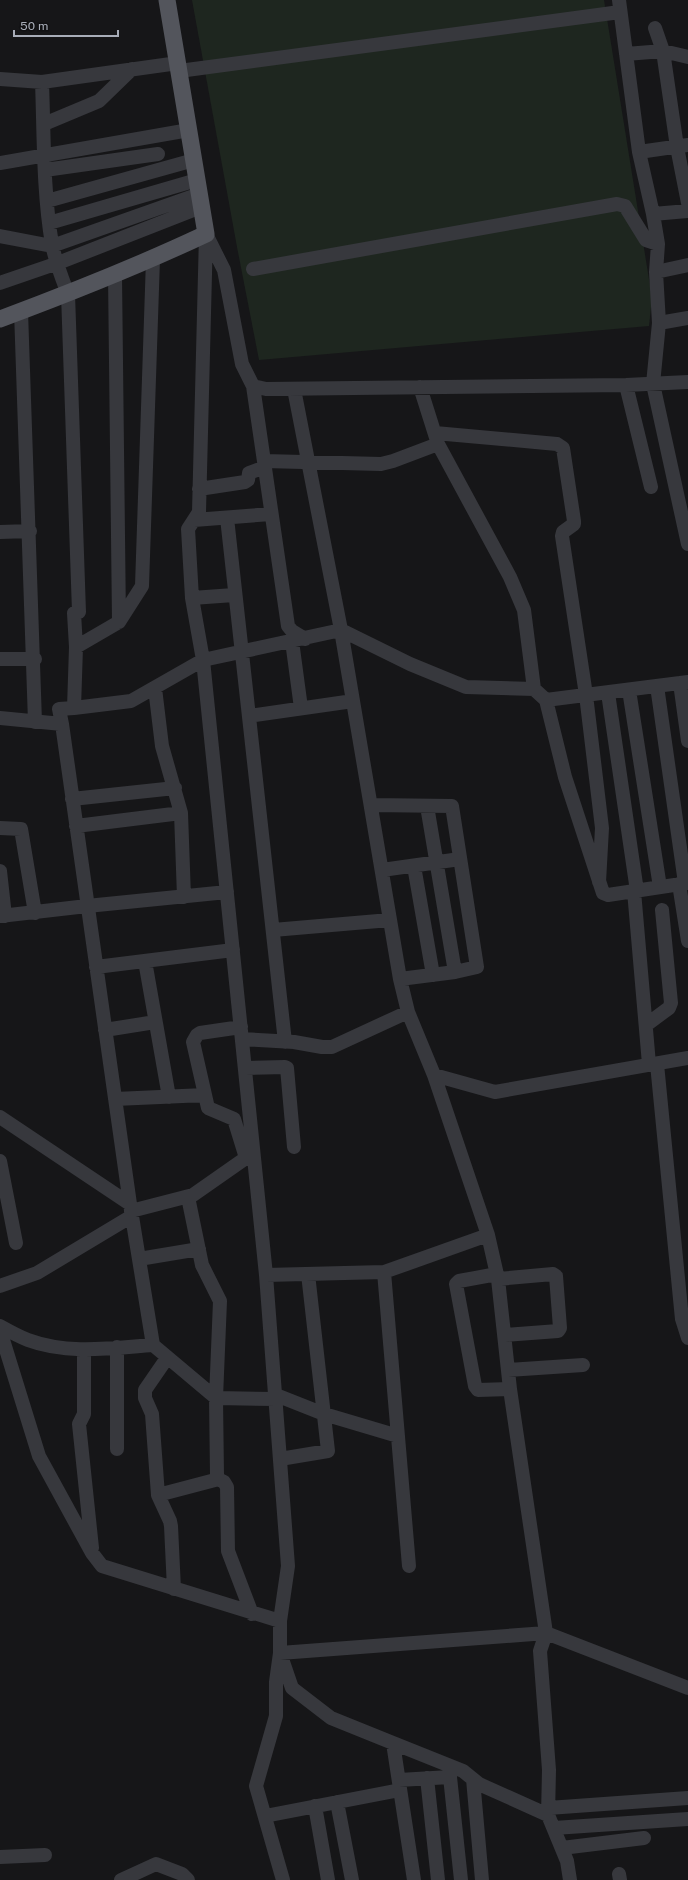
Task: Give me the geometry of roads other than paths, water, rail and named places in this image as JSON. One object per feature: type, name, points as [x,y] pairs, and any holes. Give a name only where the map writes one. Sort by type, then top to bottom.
[{"type":"main road","points":[[0,319],[115,275],[206,234],[167,0]]},
{"type":"street","points":[[0,79],[42,82],[132,69],[178,67],[619,6],[639,152],[658,244],[656,272],[659,323],[652,384],[688,544]]},
{"type":"street","points":[[655,28],[663,51],[682,146],[687,195]]},
{"type":"street","points":[[626,54],[663,51],[688,57]]},
{"type":"street","points":[[44,124],[99,101],[132,69]]},
{"type":"street","points":[[42,82],[44,155],[49,223],[52,246],[68,294],[80,612],[74,613],[76,647],[74,708]]},
{"type":"street","points":[[0,163],[189,130]]},
{"type":"street","points":[[639,152],[682,146]]},
{"type":"street","points":[[45,170],[158,154]]},
{"type":"street","points":[[47,201],[194,160]]},
{"type":"street","points":[[49,223],[199,194]]},
{"type":"street","points":[[0,236],[52,246],[199,194]]},
{"type":"street","points":[[0,282],[58,263],[199,194]]},
{"type":"street","points":[[253,269],[617,204],[625,206],[646,240],[658,244]]},
{"type":"street","points":[[653,214],[688,211]]},
{"type":"street","points":[[206,234],[224,270],[242,364],[253,386],[288,626],[298,640],[302,708]]},
{"type":"street","points":[[206,234],[199,512],[188,529],[192,598],[203,660],[242,1033],[250,1155],[266,1275],[288,1566],[280,1621],[280,1653],[276,1682],[276,1716],[256,1786],[283,1880]]},
{"type":"street","points":[[76,647],[119,622],[142,586],[153,259]]},
{"type":"street","points":[[656,272],[688,265]]},
{"type":"street","points":[[115,275],[119,622]]},
{"type":"street","points":[[22,311],[36,722]]},
{"type":"street","points":[[659,323],[688,318]]},
{"type":"street","points":[[253,386],[266,389],[294,389],[652,384],[688,382]]},
{"type":"street","points":[[626,384],[651,487]]},
{"type":"street","points":[[420,387],[436,439],[510,578],[524,610],[534,689],[546,700],[565,777],[603,893],[605,895],[684,883]]},
{"type":"street","points":[[294,389],[341,630],[400,979],[408,1012],[434,1075],[488,1235],[497,1277],[510,1388],[546,1633],[540,1651],[549,1770],[548,1811],[567,1861],[570,1880]]},
{"type":"street","points":[[200,489],[245,482],[248,480],[249,473],[264,464],[308,461],[381,464],[393,461],[436,439],[557,444],[563,448],[574,524],[563,532],[562,536],[586,695],[602,828],[599,882]]},
{"type":"street","points":[[194,520],[272,514]]},
{"type":"street","points":[[227,518],[234,595],[242,651],[285,1042]]},
{"type":"street","points":[[0,532],[30,531]]},
{"type":"street","points":[[192,598],[234,595]]},
{"type":"street","points":[[398,1436],[324,1414],[276,1397],[216,1398],[153,1345],[131,1211],[59,709],[131,701],[203,660],[341,630],[410,664],[466,687],[534,689]]},
{"type":"street","points":[[0,659],[35,659]]},
{"type":"street","points":[[546,700],[684,683],[688,741]]},
{"type":"street","points":[[657,686],[684,883],[687,932]]},
{"type":"street","points":[[155,688],[162,746],[181,813],[184,896]]},
{"type":"street","points":[[630,690],[660,887]]},
{"type":"street","points":[[608,692],[635,891],[646,1025],[653,1064],[682,1319],[688,1338]]},
{"type":"street","points":[[249,716],[353,701]]},
{"type":"street","points":[[0,718],[62,724]]},
{"type":"street","points":[[618,762],[640,759]]},
{"type":"street","points":[[72,799],[175,788]]},
{"type":"street","points":[[371,805],[452,806],[477,967],[455,972],[400,979]]},
{"type":"street","points":[[427,806],[455,972]]},
{"type":"street","points":[[76,826],[181,813]]},
{"type":"street","points":[[0,828],[22,829],[35,913]]},
{"type":"street","points":[[382,870],[460,859]]},
{"type":"street","points":[[414,866],[432,975]]},
{"type":"street","points":[[0,871],[3,916],[227,892]]},
{"type":"street","points":[[646,1025],[669,1008],[672,1003],[662,910]]},
{"type":"street","points":[[273,930],[390,920]]},
{"type":"street","points":[[96,967],[233,950]]},
{"type":"street","points":[[145,961],[170,1097]]},
{"type":"street","points":[[250,1155],[232,1117],[209,1109],[193,1042],[194,1038],[200,1033],[242,1033],[285,1042],[332,1047],[408,1012]]},
{"type":"street","points":[[105,1030],[156,1022]]},
{"type":"street","points":[[434,1075],[495,1092],[688,1058]]},
{"type":"street","points":[[245,1068],[285,1066],[287,1068],[294,1147]]},
{"type":"street","points":[[115,1099],[205,1096]]},
{"type":"street","points":[[0,1117],[131,1211]]},
{"type":"street","points":[[0,1286],[37,1273],[131,1211],[188,1197],[198,1192],[250,1155]]},
{"type":"street","points":[[0,1163],[16,1243]]},
{"type":"street","points":[[188,1197],[204,1269],[220,1301],[216,1398],[216,1478]]},
{"type":"street","points":[[266,1275],[384,1272],[488,1235]]},
{"type":"street","points":[[139,1259],[199,1249]]},
{"type":"street","points":[[384,1272],[409,1566]]},
{"type":"street","points":[[280,1459],[328,1451],[308,1274]]},
{"type":"street","points":[[505,1335],[558,1331],[560,1328],[556,1276],[553,1274],[497,1277],[459,1281],[456,1284],[474,1386],[478,1390],[510,1388]]},
{"type":"street","points":[[0,1326],[28,1340],[48,1345],[84,1350],[153,1345]]},
{"type":"street","points":[[0,1330],[39,1456],[92,1553],[105,1568],[252,1614],[280,1621]]},
{"type":"street","points":[[117,1347],[117,1450]]},
{"type":"street","points":[[84,1350],[84,1414],[80,1424],[92,1553]]},
{"type":"street","points":[[167,1358],[145,1390],[144,1395],[152,1414],[158,1495],[170,1521],[174,1589]]},
{"type":"street","points":[[508,1370],[583,1365]]},
{"type":"street","points":[[158,1495],[215,1480],[216,1478]]},
{"type":"street","points":[[216,1478],[224,1482],[227,1487],[228,1551],[252,1614]]},
{"type":"street","points":[[280,1653],[546,1633],[688,1688]]},
{"type":"street","points":[[280,1653],[292,1688],[331,1718],[463,1771],[479,1784],[548,1811],[688,1798]]},
{"type":"street","points":[[393,1744],[414,1880]]},
{"type":"street","points":[[265,1816],[337,1802],[427,1778],[450,1777],[461,1880]]},
{"type":"street","points":[[427,1778],[438,1880]]},
{"type":"street","points":[[473,1779],[482,1880]]},
{"type":"street","points":[[337,1802],[352,1880]]},
{"type":"street","points":[[314,1806],[328,1880]]},
{"type":"street","points":[[554,1828],[688,1819]]},
{"type":"street","points":[[562,1848],[644,1838]]},
{"type":"street","points":[[0,1857],[45,1855]]},
{"type":"street","points":[[121,1880],[156,1864],[182,1874],[188,1880]]}]
